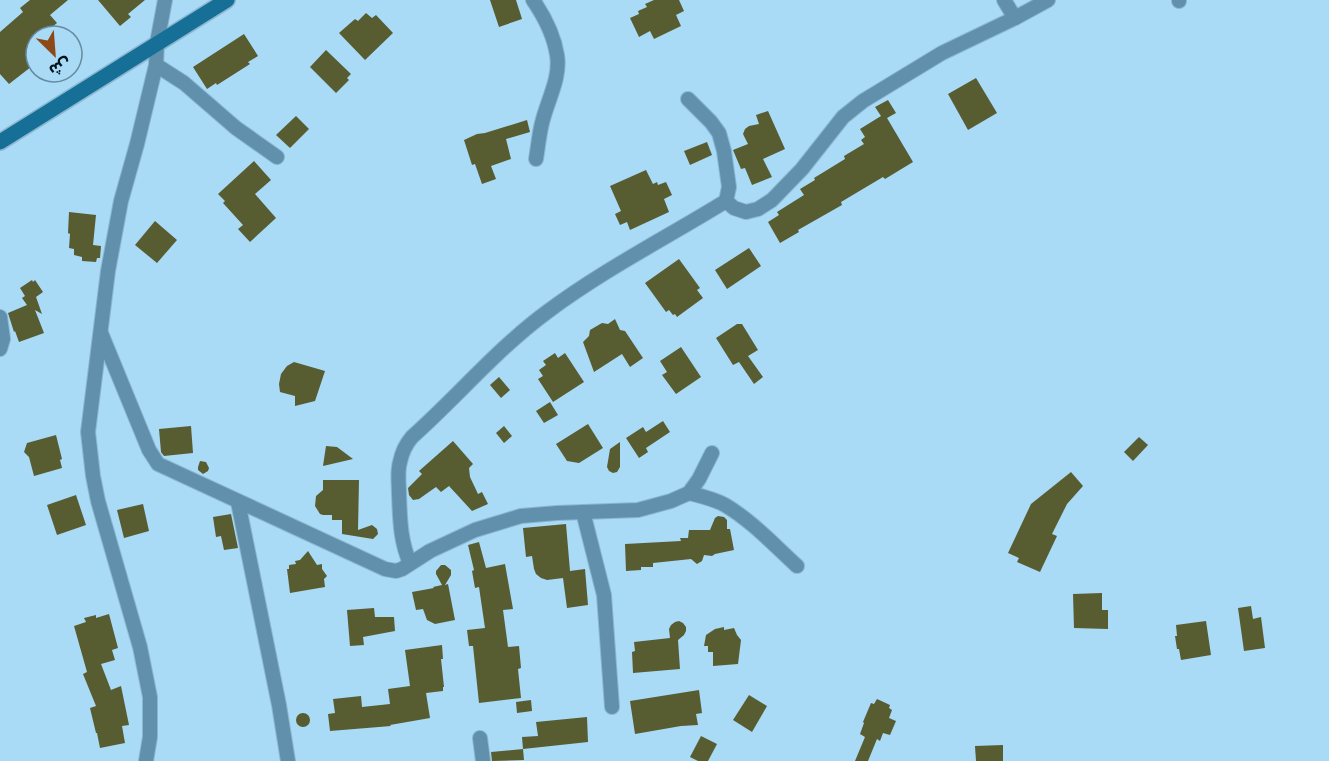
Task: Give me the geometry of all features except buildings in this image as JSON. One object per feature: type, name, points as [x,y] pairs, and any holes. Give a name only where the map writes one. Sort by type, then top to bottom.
[{"type":"street","points":[[146,761],[150,737],[150,697],[140,648],[98,501],[88,432],[108,272],[121,201],[156,65],[157,43],[165,0]]},
{"type":"street","points":[[0,142],[227,0]]},
{"type":"street","points":[[533,0],[540,10],[558,56],[556,75],[542,121],[536,159]]},
{"type":"street","points":[[1004,0],[1015,18]]},
{"type":"street","points":[[726,201],[734,208],[746,212],[758,209],[772,200],[801,169],[843,117],[862,101],[942,53],[1048,0]]},
{"type":"street","points":[[156,65],[184,82],[237,128],[277,157]]},
{"type":"street","points":[[410,563],[401,531],[399,463],[405,446],[412,437],[519,333],[548,311],[635,254],[726,201],[729,187],[724,150],[719,133],[688,99]]},
{"type":"street","points":[[0,317],[3,339],[0,349]]},
{"type":"street","points":[[100,331],[148,450],[158,464],[385,569],[396,571],[402,569],[430,551],[475,530],[521,516],[638,510],[671,501],[689,493],[712,453]]},
{"type":"street","points":[[689,493],[710,498],[724,505],[750,523],[797,566]]},
{"type":"street","points":[[238,502],[288,761]]},
{"type":"street","points":[[583,513],[604,595],[612,707]]},
{"type":"street","points":[[480,738],[483,761]]}]
